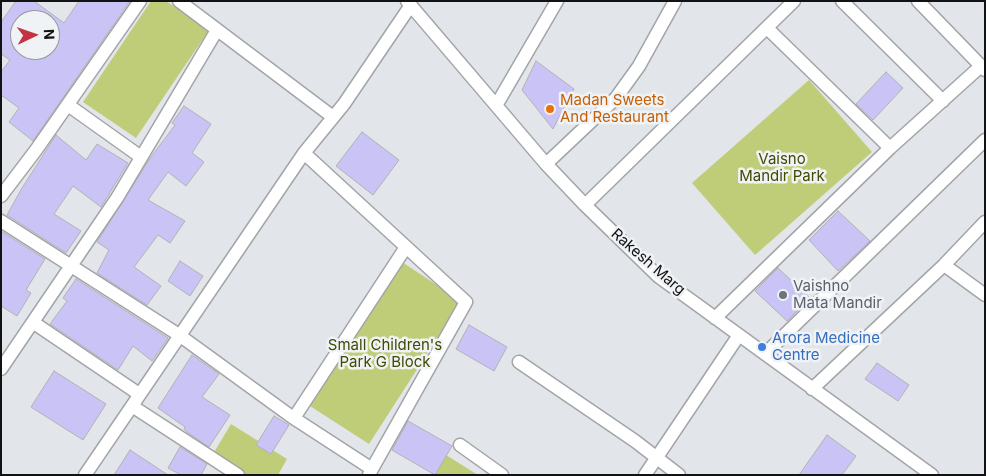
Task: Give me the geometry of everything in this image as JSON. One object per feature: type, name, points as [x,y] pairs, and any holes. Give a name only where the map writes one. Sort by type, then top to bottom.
[{"type":"street","points":[[1,196],[140,1]]},
{"type":"street","points":[[179,1],[333,117]]},
{"type":"street","points":[[497,104],[558,1]]},
{"type":"street","points":[[546,164],[616,98],[639,66],[675,1]]},
{"type":"street","points":[[585,205],[794,1]]},
{"type":"street","points":[[842,1],[942,100]]},
{"type":"street","points":[[715,318],[890,148],[942,100],[983,68],[918,1]]},
{"type":"street","points":[[85,475],[304,153],[333,117],[409,3]]},
{"type":"street","name":"Rakesh Marg","points":[[409,3],[497,104],[546,164],[585,205],[660,277],[932,475]]},
{"type":"street","points":[[767,28],[890,148]]},
{"type":"street","points":[[1,369],[34,323],[141,157],[217,30]]},
{"type":"street","points":[[68,104],[141,157]]},
{"type":"street","points":[[765,354],[985,140]]},
{"type":"street","points":[[1,221],[40,244],[70,267],[179,335],[370,472],[466,302],[304,153]]},
{"type":"street","points":[[812,389],[944,265],[985,222]]},
{"type":"street","points":[[294,418],[406,247]]},
{"type":"street","points":[[944,265],[985,295]]},
{"type":"street","points":[[34,323],[139,394]]},
{"type":"street","points":[[644,475],[739,335]]},
{"type":"street","points":[[518,362],[636,441],[680,475]]},
{"type":"street","points":[[132,406],[238,475]]},
{"type":"street","points":[[460,445],[502,475]]},
{"type":"green space","points":[[151,1],[166,1],[209,30],[136,138],[83,102]]},
{"type":"green space","name":"Vaisno Mandir Park","points":[[809,80],[872,152],[755,255],[692,183]]},
{"type":"green space","name":"Small Children's Park G Block","points":[[402,262],[461,301],[369,444],[310,406]]},
{"type":"green space","points":[[231,424],[287,459],[278,475],[246,475],[213,454]]},
{"type":"green space","points":[[446,455],[478,475],[434,475]]},
{"type":"building","points":[[16,1],[34,1],[46,10],[10,10],[10,60],[1,54],[1,22]]},
{"type":"building","points":[[79,1],[130,1],[33,141],[9,122],[19,108],[1,95],[1,72],[10,60],[60,60],[60,20],[64,23]]},
{"type":"building","name":"Madan Sweets And Restaurant","points":[[536,61],[574,89],[553,129],[522,90]]},
{"type":"building","points":[[886,72],[903,88],[873,120],[856,104]]},
{"type":"building","points":[[184,106],[211,124],[192,153],[204,162],[186,186],[168,172],[148,200],[185,221],[170,243],[158,235],[134,267],[161,286],[147,305],[97,273],[109,250],[97,242],[151,157],[175,125],[172,123]]},
{"type":"building","points":[[362,132],[399,160],[373,195],[336,166]]},
{"type":"building","points":[[56,135],[86,160],[97,144],[128,163],[101,207],[73,186],[54,214],[81,231],[66,253],[7,215]]},
{"type":"building","points":[[838,211],[870,241],[838,271],[809,240]]},
{"type":"building","points":[[1,231],[45,259],[26,290],[31,293],[17,316],[1,306]]},
{"type":"building","points":[[180,261],[203,276],[190,296],[168,281]]},
{"type":"building","name":"Vaishno Mata Mandir","points":[[778,268],[810,298],[787,321],[755,291]]},
{"type":"building","points":[[76,279],[168,338],[152,361],[133,346],[118,370],[50,324],[67,301],[63,298]]},
{"type":"building","points":[[469,325],[507,347],[494,371],[456,349]]},
{"type":"building","points":[[192,355],[219,374],[202,397],[230,415],[209,447],[158,408]]},
{"type":"building","points":[[877,363],[909,385],[898,401],[865,379]]},
{"type":"building","points":[[54,371],[106,404],[83,440],[31,407]]},
{"type":"building","points":[[274,416],[289,425],[271,454],[256,445]]},
{"type":"building","points":[[408,421],[452,446],[435,475],[392,450]]},
{"type":"building","points":[[827,435],[856,456],[842,475],[799,475]]},
{"type":"building","points":[[180,447],[207,464],[201,475],[181,475],[168,468]]},
{"type":"building","points":[[130,450],[168,475],[114,475]]},
{"type":"place","name":"Madan Sweets And Restaurant","points":[[550,109]]},
{"type":"place","name":"Vaishno Mata Mandir","points":[[783,295]]},
{"type":"place","name":"Arora Medicine Centre","points":[[762,347]]}]
